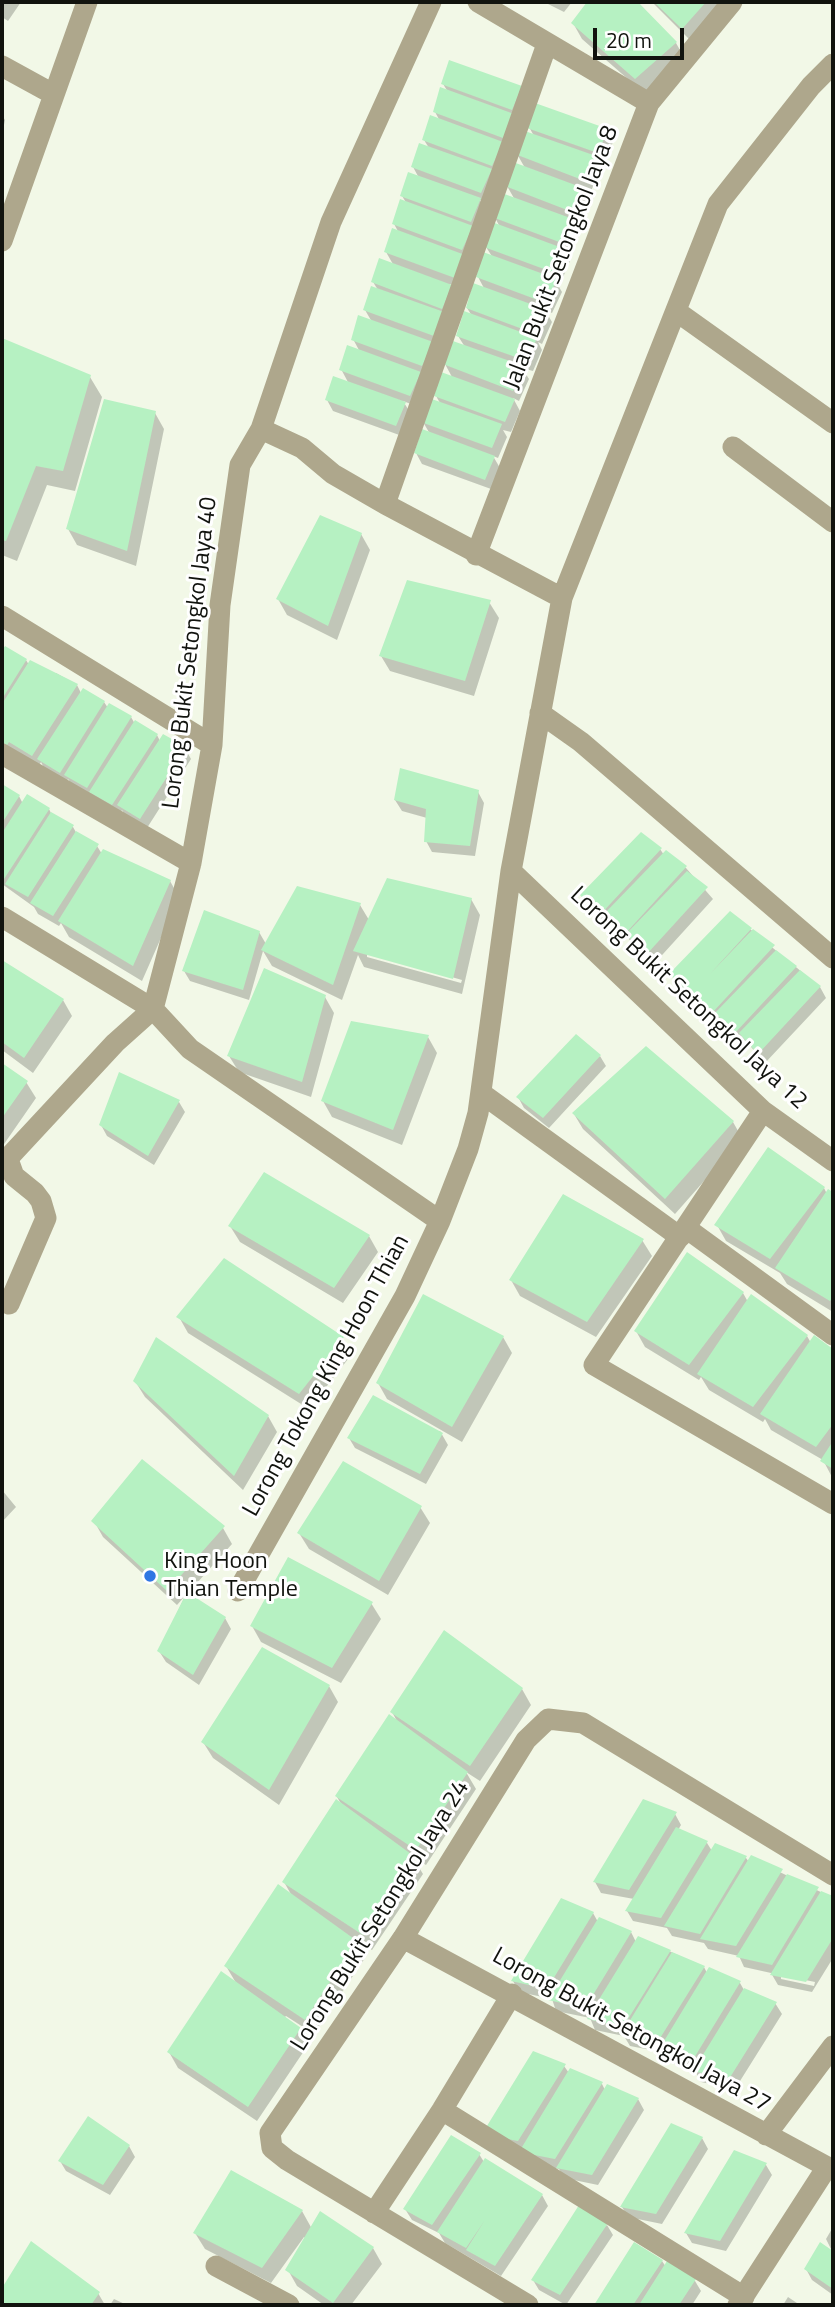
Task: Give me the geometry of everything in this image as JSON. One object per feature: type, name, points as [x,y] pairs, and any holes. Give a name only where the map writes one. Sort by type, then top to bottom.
[{"type":"street","points":[[2,241],[87,2]]},
{"type":"street","name":"Lorong Bukit Setongkol Jaya 40","points":[[153,1009],[191,863],[212,745],[220,605],[240,465],[261,429],[331,222],[431,2]]},
{"type":"street","points":[[478,2],[649,103]]},
{"type":"street","name":"Jalan Bukit Setongkol Jaya 8","points":[[476,555],[649,103],[732,2]]},
{"type":"street","points":[[385,503],[547,44]]},
{"type":"street","name":"Lorong Tokong King Hoon Thian","points":[[238,1591],[405,1296],[440,1221],[468,1149],[481,1093],[512,871],[562,598],[718,204],[811,86],[833,64]]},
{"type":"street","points":[[2,66],[53,94]]},
{"type":"street","points":[[676,312],[833,423]]},
{"type":"street","points":[[261,429],[302,448],[333,474],[476,555],[562,598]]},
{"type":"street","points":[[733,447],[833,522]]},
{"type":"street","points":[[2,616],[212,745]]},
{"type":"street","points":[[540,713],[581,742],[833,958]]},
{"type":"street","points":[[2,754],[191,863]]},
{"type":"street","name":"Lorong Bukit Setongkol Jaya 12","points":[[512,871],[763,1111],[833,1161]]},
{"type":"street","points":[[2,917],[153,1009],[190,1049],[440,1221]]},
{"type":"street","points":[[9,1304],[46,1218],[41,1201],[35,1193],[14,1176],[9,1163],[10,1156],[115,1043],[153,1009]]},
{"type":"street","points":[[481,1093],[833,1335]]},
{"type":"street","points":[[763,1111],[594,1365],[833,1504]]},
{"type":"street","name":"Lorong Bukit Setongkol Jaya 24","points":[[374,2213],[287,2161],[272,2148],[270,2133],[403,1938],[526,1740],[548,1720],[583,1723],[833,1875]]},
{"type":"street","name":"Lorong Bukit Setongkol Jaya 27","points":[[403,1938],[512,1994],[830,2169]]},
{"type":"street","points":[[512,1994],[442,2110],[374,2213],[528,2305]]},
{"type":"street","points":[[766,2135],[833,2046]]},
{"type":"street","points":[[442,2110],[741,2301],[830,2169]]},
{"type":"street","points":[[216,2266],[289,2305]]},
{"type":"building","points":[[587,2],[638,2],[677,42],[635,79],[571,23]]},
{"type":"building","points":[[654,2],[706,2],[682,29]]},
{"type":"building","points":[[449,60],[522,86],[512,110],[441,84]]},
{"type":"building","points":[[440,87],[514,114],[503,138],[433,112]]},
{"type":"building","points":[[535,103],[608,129],[598,153],[527,128]]},
{"type":"building","points":[[430,115],[503,142],[492,166],[422,140]]},
{"type":"building","points":[[522,130],[596,156],[585,181],[515,154]]},
{"type":"building","points":[[419,143],[492,169],[481,193],[411,167]]},
{"type":"building","points":[[513,162],[586,189],[575,213],[505,186]]},
{"type":"building","points":[[408,172],[481,198],[471,222],[400,196]]},
{"type":"building","points":[[499,192],[573,219],[562,243],[492,217]]},
{"type":"building","points":[[400,199],[473,226],[462,250],[392,224]]},
{"type":"building","points":[[492,222],[565,249],[555,273],[484,247]]},
{"type":"building","points":[[392,228],[465,255],[455,278],[384,252]]},
{"type":"building","points":[[483,252],[557,279],[546,303],[476,277]]},
{"type":"building","points":[[379,258],[452,285],[442,309],[371,282]]},
{"type":"building","points":[[473,283],[547,310],[536,334],[466,308]]},
{"type":"building","points":[[371,286],[444,312],[434,336],[363,310]]},
{"type":"building","points":[[464,311],[537,338],[527,361],[456,336]]},
{"type":"building","points":[[358,315],[433,342],[422,366],[351,340]]},
{"type":"building","points":[[2,338],[91,375],[63,471],[36,466],[6,541],[2,540]]},
{"type":"building","points":[[450,340],[524,366],[513,391],[443,364]]},
{"type":"building","points":[[347,345],[421,372],[410,396],[339,370]]},
{"type":"building","points":[[441,372],[515,399],[505,422],[434,396]]},
{"type":"building","points":[[333,376],[406,402],[396,426],[325,400]]},
{"type":"building","points":[[429,398],[502,424],[492,448],[421,422]]},
{"type":"building","points":[[104,399],[156,411],[127,551],[66,529]]},
{"type":"building","points":[[422,429],[495,456],[485,480],[414,453]]},
{"type":"building","points":[[320,515],[362,533],[328,626],[276,599]]},
{"type":"building","points":[[407,580],[491,600],[465,681],[379,656]]},
{"type":"building","points":[[5,646],[27,659],[2,699],[2,651]]},
{"type":"building","points":[[30,660],[78,684],[32,756],[9,742],[7,745],[2,742],[2,704]]},
{"type":"building","points":[[83,688],[105,701],[60,773],[37,759]]},
{"type":"building","points":[[109,703],[132,716],[87,788],[64,775]]},
{"type":"building","points":[[135,720],[158,734],[112,805],[89,792]]},
{"type":"building","points":[[163,734],[186,747],[140,819],[117,805]]},
{"type":"building","points":[[400,768],[479,790],[470,846],[424,842],[426,809],[394,800]]},
{"type":"building","points":[[2,784],[20,795],[2,823]]},
{"type":"building","points":[[27,794],[50,808],[4,879],[2,833]]},
{"type":"building","points":[[51,812],[74,825],[28,897],[5,884]]},
{"type":"building","points":[[76,831],[99,844],[53,916],[30,903]]},
{"type":"building","points":[[641,832],[662,848],[599,916],[580,895]]},
{"type":"building","points":[[103,849],[171,880],[133,966],[58,921]]},
{"type":"building","points":[[666,850],[687,866],[625,934],[605,913]]},
{"type":"building","points":[[687,871],[708,887],[646,955],[626,934]]},
{"type":"building","points":[[387,878],[472,898],[453,979],[353,951]]},
{"type":"building","points":[[297,886],[361,903],[333,985],[261,950]]},
{"type":"building","points":[[204,910],[260,931],[243,990],[182,971]]},
{"type":"building","points":[[730,911],[752,928],[709,975],[753,929],[775,945],[712,1013],[669,974]]},
{"type":"building","points":[[776,950],[797,966],[735,1033],[715,1013]]},
{"type":"building","points":[[2,960],[64,999],[24,1058],[2,1042]]},
{"type":"building","points":[[264,968],[326,995],[302,1082],[227,1056]]},
{"type":"building","points":[[800,970],[821,986],[758,1054],[739,1033]]},
{"type":"building","points":[[351,1021],[429,1035],[393,1130],[321,1101]]},
{"type":"building","points":[[576,1034],[601,1055],[543,1118],[516,1097]]},
{"type":"building","points":[[646,1046],[734,1121],[665,1199],[572,1113]]},
{"type":"building","points":[[2,1063],[28,1081],[2,1118]]},
{"type":"building","points":[[119,1072],[180,1100],[148,1156],[99,1125]]},
{"type":"building","points":[[768,1147],[825,1187],[770,1259],[714,1225]]},
{"type":"building","points":[[264,1172],[370,1235],[334,1288],[228,1226]]},
{"type":"building","points":[[828,1189],[833,1192],[833,1297],[830,1301],[775,1268]]},
{"type":"building","points":[[563,1194],[644,1239],[587,1322],[509,1280]]},
{"type":"building","points":[[687,1252],[744,1292],[689,1365],[634,1331]]},
{"type":"building","points":[[224,1258],[344,1337],[299,1394],[176,1317]]},
{"type":"building","points":[[423,1294],[504,1336],[452,1427],[376,1383]]},
{"type":"building","points":[[751,1294],[808,1335],[753,1407],[697,1374]]},
{"type":"building","points":[[814,1335],[833,1349],[833,1424],[816,1447],[760,1414]]},
{"type":"building","points":[[156,1337],[269,1415],[234,1476],[133,1381]]},
{"type":"building","points":[[373,1395],[443,1433],[420,1474],[347,1438]]},
{"type":"building","points":[[833,1441],[833,1469],[820,1461]]},
{"type":"building","points":[[142,1459],[225,1526],[167,1591],[91,1521]]},
{"type":"building","points":[[343,1461],[422,1506],[379,1581],[297,1533]]},
{"type":"building","points":[[288,1557],[373,1602],[332,1668],[250,1626]]},
{"type":"building","points":[[187,1592],[226,1617],[193,1675],[157,1651]]},
{"type":"building","points":[[444,1630],[523,1688],[470,1766],[390,1712]]},
{"type":"building","points":[[262,1647],[330,1685],[269,1790],[201,1742]]},
{"type":"building","points":[[389,1714],[468,1772],[416,1850],[335,1796]]},
{"type":"building","points":[[336,1799],[415,1857],[363,1935],[282,1882]]},
{"type":"building","points":[[643,1799],[677,1812],[629,1890],[593,1882]]},
{"type":"building","points":[[676,1827],[708,1841],[661,1918],[625,1911]]},
{"type":"building","points":[[715,1843],[747,1856],[700,1934],[664,1926]]},
{"type":"building","points":[[751,1855],[783,1869],[736,1946],[700,1939]]},
{"type":"building","points":[[787,1874],[819,1887],[772,1965],[736,1957]]},
{"type":"building","points":[[278,1884],[357,1941],[305,2020],[224,1966]]},
{"type":"building","points":[[821,1891],[833,1896],[833,1938],[806,1982],[770,1975]]},
{"type":"building","points":[[561,1898],[594,1912],[547,1989],[511,1981]]},
{"type":"building","points":[[599,1917],[632,1931],[585,2008],[548,2000]]},
{"type":"building","points":[[638,1936],[671,1950],[623,2027],[587,2019]]},
{"type":"building","points":[[672,1952],[705,1966],[657,2043],[621,2035]]},
{"type":"building","points":[[709,1967],[741,1981],[694,2058],[658,2051]]},
{"type":"building","points":[[221,1971],[301,2028],[248,2107],[167,2052]]},
{"type":"building","points":[[744,1988],[777,2002],[729,2079],[693,2071]]},
{"type":"building","points":[[533,2051],[566,2064],[518,2141],[482,2134]]},
{"type":"building","points":[[570,2068],[603,2082],[555,2159],[519,2152]]},
{"type":"building","points":[[607,2084],[639,2098],[592,2175],[556,2168]]},
{"type":"building","points":[[88,2116],[130,2145],[103,2185],[58,2161]]},
{"type":"building","points":[[671,2123],[703,2137],[656,2214],[620,2207]]},
{"type":"building","points":[[451,2135],[481,2153],[432,2225],[403,2209]]},
{"type":"building","points":[[734,2150],[767,2163],[720,2241],[684,2233]]},
{"type":"building","points":[[485,2158],[543,2194],[495,2266],[466,2250],[485,2220],[466,2248],[437,2232]]},
{"type":"building","points":[[231,2170],[303,2210],[262,2268],[193,2233]]},
{"type":"building","points":[[579,2205],[608,2223],[560,2295],[531,2280]]},
{"type":"building","points":[[320,2211],[374,2247],[333,2303],[285,2270]]},
{"type":"building","points":[[31,2241],[100,2292],[91,2305],[2,2305],[2,2288]]},
{"type":"building","points":[[634,2242],[663,2260],[633,2305],[594,2305]]},
{"type":"building","points":[[820,2242],[833,2251],[833,2289],[804,2269]]},
{"type":"building","points":[[667,2261],[696,2279],[679,2305],[639,2305]]},
{"type":"place","name":"King Hoon Thian Temple","points":[[150,1576]]}]
